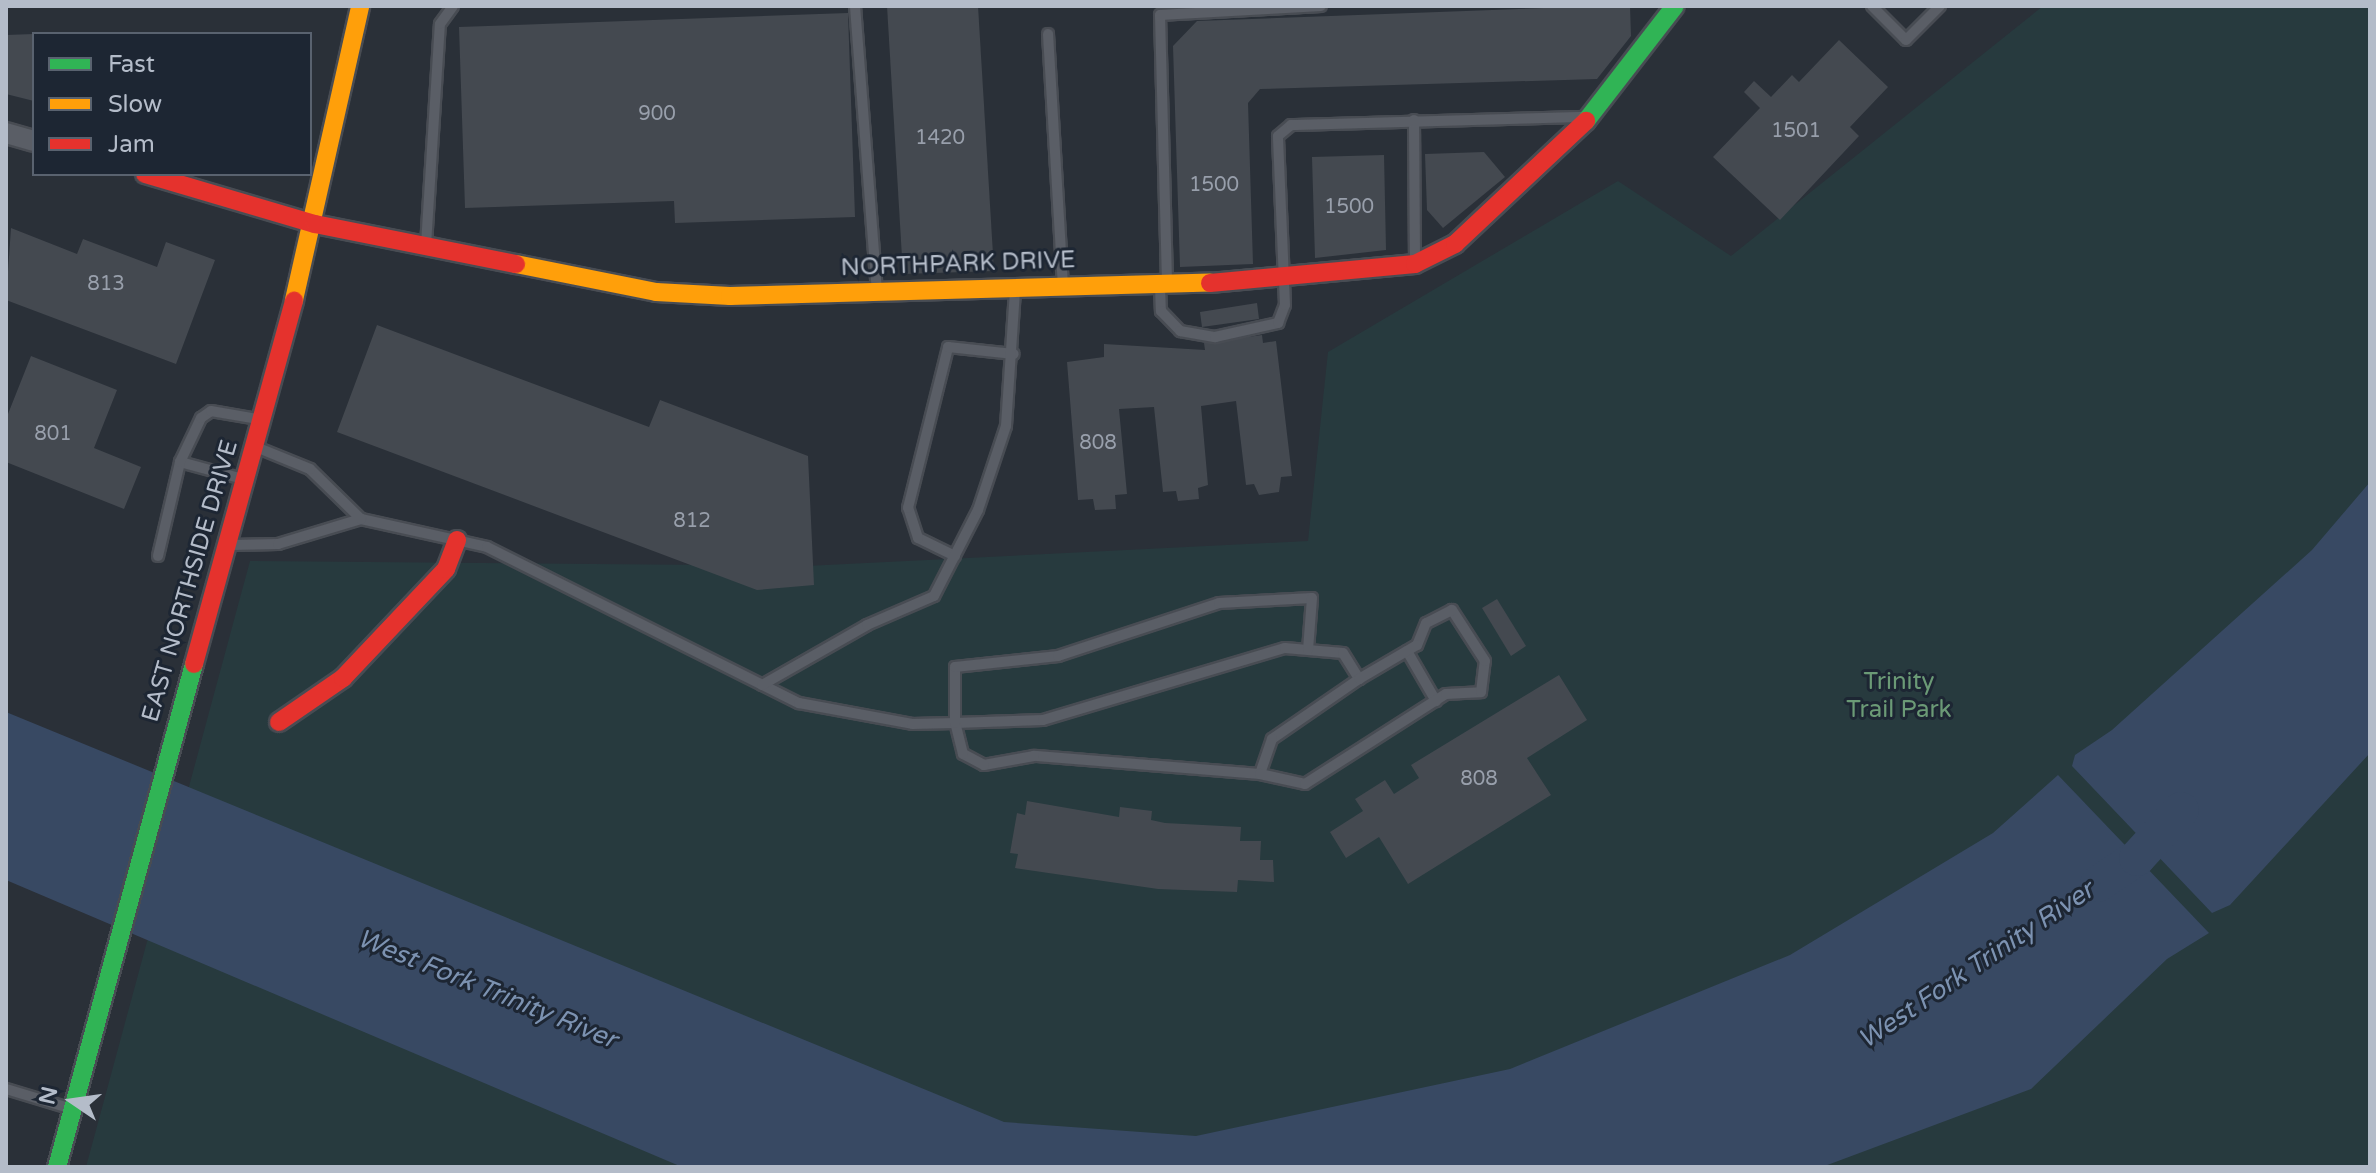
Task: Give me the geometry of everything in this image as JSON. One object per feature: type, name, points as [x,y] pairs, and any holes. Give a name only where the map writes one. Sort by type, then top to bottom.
[{"type":"street","name":"EAST NORTHSIDE DRIVE","points":[[57,1167],[201,628],[315,224],[360,6]]},
{"type":"street","name":"NORTHPARK DRIVE","points":[[152,176],[315,224],[656,292],[877,292],[1163,284],[1283,278],[1415,264],[1455,244],[1498,208],[1589,119],[1675,6]]},
{"type":"street","points":[[6,133],[32,140]]},
{"type":"street","points":[[279,722],[343,678],[446,569],[457,540]]},
{"type":"lane","points":[[425,247],[440,24],[453,6]]},
{"type":"lane","points":[[855,6],[877,292]]},
{"type":"lane","points":[[1321,6],[1160,15],[1163,284],[1168,324],[1215,337],[1278,323],[1283,278],[1278,136],[1291,125],[1414,120],[1589,119]]},
{"type":"lane","points":[[1872,6],[1906,40],[1940,6]]},
{"type":"lane","points":[[1048,34],[1063,287]]},
{"type":"lane","points":[[1414,120],[1415,264]]},
{"type":"lane","points":[[762,685],[867,625],[934,596],[955,556],[1006,426],[1014,354],[1015,288]]},
{"type":"lane","points":[[955,556],[918,538],[908,508],[948,347],[1014,354]]},
{"type":"lane","points":[[158,556],[180,462],[201,418],[211,411],[260,420]]},
{"type":"lane","points":[[253,446],[310,469],[361,519]]},
{"type":"lane","points":[[180,462],[244,479]]},
{"type":"lane","points":[[225,546],[278,544],[361,519],[487,547],[799,703],[912,724],[1043,720],[1285,648],[1343,653],[1359,679]]},
{"type":"lane","points":[[1260,774],[1272,739],[1359,679],[1417,645],[1426,623],[1452,610],[1485,661],[1481,692],[1436,701],[1305,784],[1260,774],[1034,756],[984,765],[963,754],[955,723],[955,667],[1058,656],[1219,603],[1312,598],[1308,650]]},
{"type":"lane","points":[[1407,651],[1436,701]]},
{"type":"lane","points":[[6,1089],[71,1109]]},
{"type":"green space","name":"Trinity Trail Park","points":[[2043,6],[2370,6],[2370,1167],[86,1167],[250,561],[806,566],[1308,541],[1328,352],[1618,181],[1731,256]]},
{"type":"water","points":[[2370,482],[2370,753],[2230,905],[2212,913],[2072,766],[2075,755],[2112,730],[2312,550]]},
{"type":"water","points":[[6,712],[1004,1122],[1196,1136],[1510,1069],[1790,955],[1993,833],[2058,775],[2209,933],[2167,959],[2031,1089],[1822,1167],[682,1167],[6,880]]},
{"type":"building","points":[[887,6],[978,6],[994,271],[903,274]]},
{"type":"building","points":[[1630,6],[1631,36],[1597,79],[1260,89],[1248,103],[1253,264],[1180,267],[1173,46],[1197,21]]},
{"type":"building","points":[[848,13],[855,217],[675,223],[674,201],[465,208],[459,27]]},
{"type":"building","points":[[32,34],[32,100],[6,94],[6,35]]},
{"type":"building","points":[[1839,40],[1888,87],[1850,127],[1859,136],[1780,220],[1713,157],[1760,108],[1744,92],[1754,81],[1771,97],[1792,75],[1799,82]]},
{"type":"building","points":[[1484,152],[1505,177],[1443,228],[1427,210],[1425,154]]},
{"type":"building","points":[[1384,155],[1386,250],[1315,258],[1312,157]]},
{"type":"building","points":[[11,228],[77,254],[83,239],[157,267],[166,242],[215,260],[176,364],[6,300]]},
{"type":"building","points":[[1257,303],[1259,319],[1202,327],[1200,312]]},
{"type":"building","points":[[377,325],[649,427],[660,400],[808,456],[814,585],[757,590],[337,432]]},
{"type":"building","points":[[1262,335],[1263,343],[1276,341],[1292,476],[1281,477],[1279,492],[1259,495],[1254,484],[1246,485],[1236,401],[1201,406],[1208,485],[1198,488],[1199,499],[1178,501],[1176,491],[1163,492],[1154,407],[1119,409],[1127,494],[1115,495],[1116,509],[1095,510],[1093,499],[1078,500],[1067,362],[1104,357],[1104,344],[1205,350],[1204,343]]},
{"type":"building","points":[[31,356],[117,390],[94,448],[141,467],[124,509],[6,462],[6,419]]},
{"type":"building","points":[[1497,599],[1526,646],[1511,656],[1482,608]]},
{"type":"building","points":[[1559,675],[1587,720],[1527,758],[1551,795],[1408,884],[1379,837],[1346,858],[1330,832],[1363,811],[1355,799],[1385,780],[1394,794],[1419,778],[1411,765]]},
{"type":"building","points":[[1027,801],[1119,817],[1120,807],[1152,811],[1151,820],[1165,823],[1241,827],[1240,841],[1261,841],[1260,860],[1273,860],[1274,882],[1238,880],[1237,892],[1158,889],[1015,868],[1018,854],[1010,853],[1017,813],[1025,815]]},
{"type":"waterway","name":"West Fork Trinity River","points":[[2098,884],[2137,858],[2181,810]]},
{"type":"traffic: fast","points":[[1586,121],[1675,6]]},
{"type":"traffic: fast","points":[[57,1167],[194,664]]},
{"type":"traffic: slow","points":[[294,300],[360,6]]},
{"type":"traffic: slow","points":[[516,264],[656,292],[730,296],[1210,283]]},
{"type":"traffic: jam","points":[[1210,283],[1415,264],[1455,244],[1586,121]]},
{"type":"traffic: jam","points":[[152,176],[315,224],[516,264]]},
{"type":"traffic: jam","points":[[194,664],[294,300]]},
{"type":"traffic: jam","points":[[279,722],[343,678],[446,569],[457,540]]}]
